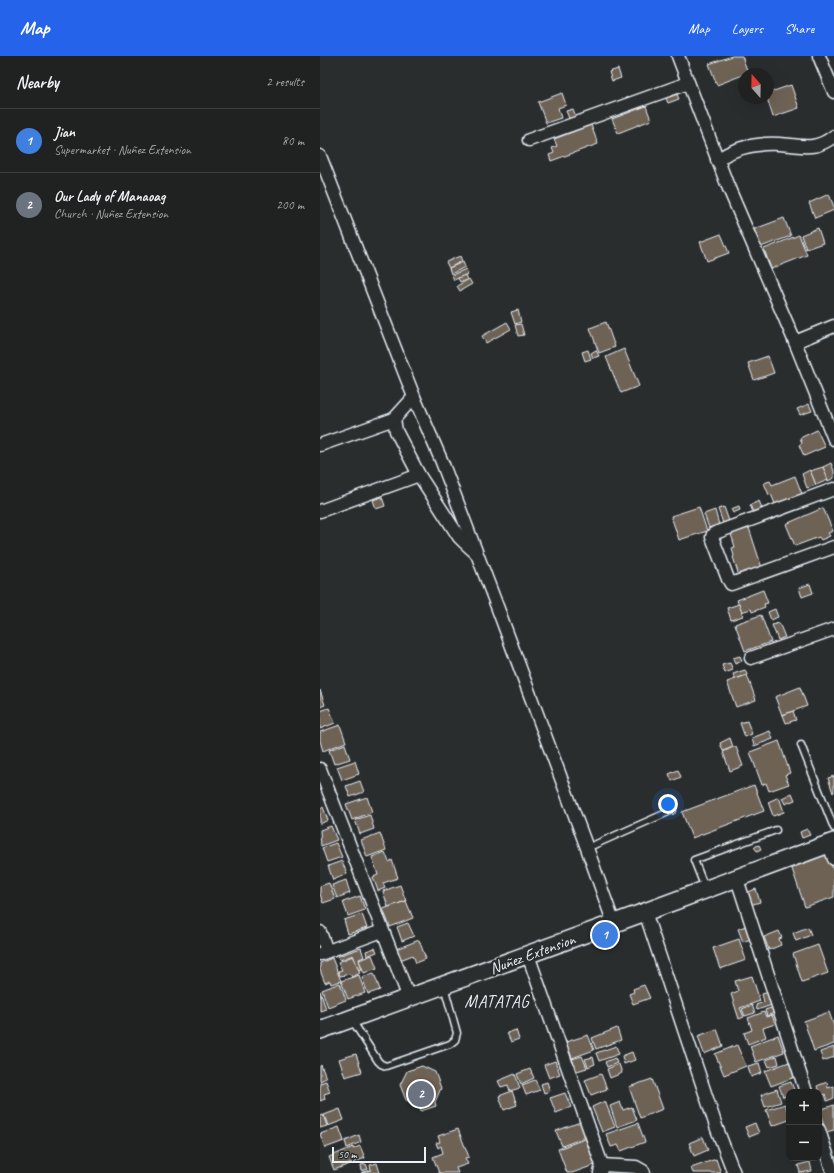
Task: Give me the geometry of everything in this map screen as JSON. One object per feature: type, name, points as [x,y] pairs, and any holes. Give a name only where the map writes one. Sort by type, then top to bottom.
[{"type":"street","points":[[678,56],[717,160],[795,342],[834,439]]},
{"type":"street","points":[[819,56],[834,92]]},
{"type":"street","points":[[529,140],[688,82]]},
{"type":"street","points":[[717,160],[724,155],[745,147],[761,144],[810,147],[826,142],[834,136]]},
{"type":"street","points":[[320,156],[414,397],[442,462],[587,848],[614,924]]},
{"type":"street","points":[[795,342],[834,326]]},
{"type":"street","points":[[320,445],[394,419],[414,397]]},
{"type":"street","points":[[394,419],[396,431],[419,475],[459,537],[477,554]]},
{"type":"street","points":[[320,512],[419,475]]},
{"type":"street","points":[[834,489],[712,534],[728,579],[732,584],[834,547]]},
{"type":"street","points":[[751,658],[834,629]]},
{"type":"street","points":[[320,769],[409,998]]},
{"type":"street","name":"Nuñez Extension","points":[[320,1030],[833,843]]},
{"type":"street","points":[[737,878],[805,1089]]},
{"type":"street","points":[[645,912],[717,1129],[734,1173]]},
{"type":"street","points":[[320,932],[324,952],[382,931]]},
{"type":"street","points":[[528,955],[561,1045],[601,1169],[636,1167],[644,1173]]},
{"type":"street","points":[[822,1139],[834,1173]]},
{"type":"lane","points":[[801,745],[833,843]]},
{"type":"lane","points":[[587,848],[673,810]]},
{"type":"lane","points":[[705,890],[694,860],[776,830]]},
{"type":"lane","points":[[351,1019],[380,1064],[386,1066],[450,1044],[455,1040],[457,1033],[444,985]]},
{"type":"building","points":[[732,56],[742,56],[746,68],[738,68],[738,77],[717,85],[709,64]]},
{"type":"building","points":[[618,69],[621,78],[612,81],[609,72]]},
{"type":"building","points":[[791,85],[799,108],[773,117],[769,104],[774,104],[774,91]]},
{"type":"building","points":[[675,90],[679,99],[668,103],[664,94]]},
{"type":"building","points":[[562,93],[566,105],[558,108],[561,118],[546,123],[538,102]]},
{"type":"building","points":[[646,106],[651,120],[618,133],[612,119]]},
{"type":"building","points":[[573,109],[577,120],[571,123],[566,111]]},
{"type":"building","points":[[591,125],[598,144],[551,161],[549,155],[554,153],[552,148],[557,146],[554,139]]},
{"type":"building","points":[[829,194],[834,210],[815,218],[809,203]]},
{"type":"building","points":[[784,218],[791,236],[758,248],[752,230]]},
{"type":"building","points":[[818,228],[823,243],[806,249],[801,235]]},
{"type":"building","points":[[721,234],[729,253],[707,261],[700,242]]},
{"type":"building","points":[[799,235],[807,255],[771,269],[764,249]]},
{"type":"building","points":[[460,256],[462,261],[449,268],[446,262]]},
{"type":"building","points":[[463,262],[465,267],[451,274],[449,268]]},
{"type":"building","points":[[466,269],[468,274],[454,280],[452,275]]},
{"type":"building","points":[[465,275],[467,280],[460,282],[458,278]]},
{"type":"building","points":[[469,279],[472,284],[460,291],[457,286]]},
{"type":"building","points":[[518,310],[521,322],[515,324],[511,312]]},
{"type":"building","points":[[507,322],[511,329],[486,343],[482,336]]},
{"type":"building","points":[[606,322],[615,347],[599,353],[590,328]]},
{"type":"building","points":[[521,324],[524,335],[518,336],[515,325]]},
{"type":"building","points":[[624,349],[639,386],[621,393],[606,357]]},
{"type":"building","points":[[588,350],[591,359],[585,361],[582,352]]},
{"type":"building","points":[[596,350],[599,356],[593,358],[591,353]]},
{"type":"building","points":[[768,356],[774,373],[754,380],[748,363]]},
{"type":"building","points":[[809,404],[812,411],[800,415],[797,409]]},
{"type":"building","points":[[817,430],[825,447],[804,456],[799,445],[802,443],[800,438]]},
{"type":"building","points":[[831,463],[834,471],[834,478],[828,481],[823,467]]},
{"type":"building","points":[[823,467],[828,480],[816,485],[810,471]]},
{"type":"building","points":[[810,470],[816,485],[807,488],[802,474]]},
{"type":"building","points":[[795,476],[802,494],[775,504],[764,483],[770,481],[772,485]]},
{"type":"building","points":[[382,497],[385,506],[376,509],[373,500]]},
{"type":"building","points":[[759,501],[762,508],[753,512],[750,505]]},
{"type":"building","points":[[739,506],[740,510],[733,513],[731,509]]},
{"type":"building","points":[[699,507],[707,531],[679,540],[671,516]]},
{"type":"building","points":[[724,507],[729,521],[723,523],[718,509]]},
{"type":"building","points":[[823,508],[833,531],[828,533],[830,536],[821,540],[819,537],[795,546],[786,524]]},
{"type":"building","points":[[715,510],[719,525],[709,528],[704,514]]},
{"type":"building","points":[[749,528],[763,571],[740,579],[733,557],[732,548],[735,547],[731,534]]},
{"type":"building","points":[[810,584],[813,593],[802,597],[799,588]]},
{"type":"building","points":[[763,590],[768,603],[764,604],[765,607],[752,612],[751,609],[741,612],[737,600]]},
{"type":"building","points":[[739,604],[743,616],[731,620],[727,608]]},
{"type":"building","points":[[775,609],[778,617],[771,620],[768,612]]},
{"type":"building","points":[[761,615],[771,642],[745,651],[735,624]]},
{"type":"building","points":[[779,623],[785,637],[778,640],[772,625]]},
{"type":"building","points":[[740,656],[742,661],[735,664],[733,658]]},
{"type":"building","points":[[730,663],[733,670],[725,673],[722,665]]},
{"type":"building","points":[[745,670],[747,675],[735,679],[733,674]]},
{"type":"building","points":[[747,675],[756,700],[736,707],[727,682]]},
{"type":"building","points":[[800,687],[807,706],[782,715],[775,697]]},
{"type":"building","points":[[320,690],[325,705],[320,707]]},
{"type":"building","points":[[329,708],[335,723],[320,729],[320,711]]},
{"type":"building","points":[[793,711],[796,720],[786,723],[783,715]]},
{"type":"building","points":[[747,721],[752,734],[745,737],[740,723]]},
{"type":"building","points":[[340,725],[346,742],[323,751],[320,741],[320,732]]},
{"type":"building","points":[[770,731],[773,739],[754,746],[752,738]]},
{"type":"building","points":[[730,738],[733,747],[723,751],[720,743]]},
{"type":"building","points":[[779,741],[790,773],[785,775],[789,784],[769,791],[766,783],[762,785],[750,752]]},
{"type":"building","points":[[345,744],[350,759],[334,764],[329,750]]},
{"type":"building","points":[[736,747],[743,766],[730,771],[723,752]]},
{"type":"building","points":[[355,761],[359,774],[342,780],[337,767]]},
{"type":"building","points":[[678,770],[681,777],[672,781],[669,774]]},
{"type":"building","points":[[834,776],[834,792],[833,793],[828,778]]},
{"type":"building","points":[[360,781],[364,792],[350,797],[346,786]]},
{"type":"building","points":[[754,785],[764,811],[692,838],[682,812]]},
{"type":"building","points":[[792,793],[795,800],[785,804],[782,798]]},
{"type":"building","points":[[367,797],[372,812],[352,820],[346,804]]},
{"type":"building","points":[[779,797],[784,812],[773,816],[768,802]]},
{"type":"building","points":[[323,807],[328,820],[320,824],[320,809]]},
{"type":"building","points":[[370,815],[374,829],[360,834],[355,820]]},
{"type":"building","points":[[331,826],[337,840],[321,846],[320,830]]},
{"type":"building","points":[[807,829],[810,835],[802,838],[800,832]]},
{"type":"building","points":[[380,833],[386,850],[367,857],[361,840]]},
{"type":"building","points":[[336,843],[342,857],[327,862],[322,848]]},
{"type":"building","points":[[759,845],[761,849],[757,851],[754,847]]},
{"type":"building","points":[[827,851],[834,873],[834,897],[805,907],[790,863]]},
{"type":"building","points":[[385,852],[389,862],[392,860],[398,878],[383,883],[385,888],[378,891],[373,877],[378,875],[372,857]]},
{"type":"building","points":[[342,861],[347,874],[333,880],[328,866]]},
{"type":"building","points":[[346,880],[350,893],[337,898],[332,885]]},
{"type":"building","points":[[329,883],[335,899],[323,903],[320,894],[320,886]]},
{"type":"building","points":[[400,885],[406,901],[388,907],[383,891]]},
{"type":"building","points":[[756,889],[760,902],[750,905],[746,893]]},
{"type":"building","points":[[360,896],[365,910],[348,916],[343,902]]},
{"type":"building","points":[[406,901],[413,918],[390,927],[383,909]]},
{"type":"building","points":[[362,914],[367,928],[348,934],[344,920]]},
{"type":"building","points":[[408,923],[414,936],[402,941],[397,927]]},
{"type":"building","points":[[748,925],[753,938],[743,942],[738,929]]},
{"type":"building","points":[[808,927],[811,935],[796,941],[793,933]]},
{"type":"building","points":[[779,931],[782,938],[779,939],[781,945],[769,950],[764,937]]},
{"type":"building","points":[[739,939],[746,960],[720,969],[713,948]]},
{"type":"building","points":[[419,940],[426,959],[416,963],[413,955],[400,960],[396,949]]},
{"type":"building","points":[[818,945],[828,973],[802,982],[793,954]]},
{"type":"building","points":[[361,948],[364,957],[359,959],[362,969],[359,970],[353,955],[340,960],[338,956]]},
{"type":"building","points":[[375,948],[377,952],[367,956],[366,951]]},
{"type":"building","points":[[372,955],[377,968],[364,973],[359,960]]},
{"type":"building","points":[[353,956],[360,973],[352,977],[350,974],[340,976],[338,971],[342,970],[338,962]]},
{"type":"building","points":[[332,958],[341,981],[331,984],[330,981],[325,983],[320,970],[320,963]]},
{"type":"building","points":[[374,973],[380,990],[368,994],[362,977]]},
{"type":"building","points":[[359,975],[365,993],[348,999],[341,981]]},
{"type":"building","points":[[752,976],[760,1001],[740,1008],[744,1017],[739,1019],[731,994],[738,991],[735,981]]},
{"type":"building","points":[[340,983],[346,1000],[328,1007],[322,990]]},
{"type":"building","points":[[644,985],[650,998],[633,1004],[629,994],[634,992],[633,989]]},
{"type":"building","points":[[320,991],[326,1009],[320,1011]]},
{"type":"building","points":[[769,992],[775,1004],[757,1010],[756,1005],[764,1002],[762,994]]},
{"type":"building","points":[[752,1005],[755,1013],[745,1016],[742,1009]]},
{"type":"building","points":[[774,1007],[776,1012],[767,1016],[765,1010]]},
{"type":"building","points":[[764,1012],[766,1017],[772,1015],[775,1024],[763,1028],[766,1037],[748,1044],[744,1033],[752,1030],[748,1018]]},
{"type":"building","points":[[829,1012],[834,1026],[834,1044],[814,1051],[804,1021]]},
{"type":"building","points":[[617,1028],[621,1040],[596,1049],[592,1038]]},
{"type":"building","points":[[717,1029],[723,1046],[704,1054],[698,1036]]},
{"type":"building","points":[[516,1030],[519,1039],[511,1042],[507,1033]]},
{"type":"building","points":[[588,1035],[594,1050],[572,1058],[566,1042]]},
{"type":"building","points":[[778,1035],[784,1052],[756,1062],[750,1046]]},
{"type":"building","points":[[737,1045],[746,1066],[724,1075],[715,1054]]},
{"type":"building","points":[[616,1046],[619,1054],[599,1061],[596,1053]]},
{"type":"building","points":[[834,1047],[834,1057],[823,1061],[820,1052]]},
{"type":"building","points":[[632,1052],[635,1060],[624,1064],[622,1056]]},
{"type":"building","points":[[356,1054],[362,1072],[345,1077],[339,1059]]},
{"type":"building","points":[[582,1056],[587,1068],[577,1071],[572,1059]]},
{"type":"building","points":[[777,1056],[779,1064],[769,1067],[766,1060]]},
{"type":"building","points":[[593,1057],[595,1064],[588,1067],[585,1059]]},
{"type":"building","points":[[615,1058],[617,1063],[607,1067],[605,1062]]},
{"type":"building","points":[[555,1061],[560,1074],[549,1078],[544,1065]]},
{"type":"building","points":[[789,1062],[795,1077],[771,1086],[765,1071]]},
{"type":"building","points":[[759,1063],[762,1073],[751,1077],[748,1066]]},
{"type":"building","points":[[619,1064],[622,1073],[610,1078],[607,1069]]},
{"type":"building","points":[[321,1065],[326,1078],[320,1081],[320,1066]]},
{"type":"building","points":[[422,1066],[435,1072],[441,1088],[435,1102],[436,1106],[421,1111],[420,1107],[406,1100],[400,1085],[407,1071]]},
{"type":"building","points":[[530,1069],[534,1078],[521,1084],[517,1074]]},
{"type":"building","points":[[515,1074],[520,1088],[510,1091],[508,1085],[501,1087],[498,1081]]},
{"type":"building","points":[[601,1074],[607,1089],[591,1095],[585,1080]]},
{"type":"building","points":[[652,1079],[663,1109],[640,1118],[629,1087]]},
{"type":"building","points":[[535,1080],[540,1090],[526,1095],[522,1085]]},
{"type":"building","points":[[326,1081],[330,1092],[324,1094],[325,1099],[320,1101],[320,1083]]},
{"type":"building","points":[[547,1082],[550,1091],[544,1093],[541,1084]]},
{"type":"building","points":[[791,1082],[794,1089],[786,1089],[786,1096],[783,1097],[779,1086]]},
{"type":"building","points":[[827,1082],[828,1088],[834,1086],[834,1098],[827,1101],[825,1094],[822,1095],[822,1089],[818,1089],[817,1086]]},
{"type":"building","points":[[777,1089],[781,1102],[765,1107],[761,1095]]},
{"type":"building","points":[[512,1091],[517,1105],[504,1110],[499,1096]]},
{"type":"building","points":[[565,1093],[571,1107],[556,1113],[550,1098]]},
{"type":"building","points":[[605,1101],[615,1127],[602,1132],[592,1107]]},
{"type":"building","points":[[620,1102],[623,1110],[632,1107],[637,1120],[617,1127],[610,1106]]},
{"type":"building","points":[[785,1104],[786,1121],[772,1126],[766,1110]]},
{"type":"building","points":[[834,1105],[834,1130],[826,1132],[822,1119],[822,1109]]},
{"type":"building","points":[[340,1109],[344,1120],[328,1126],[324,1115]]},
{"type":"building","points":[[323,1115],[327,1126],[320,1128],[320,1116]]},
{"type":"building","points":[[583,1121],[589,1136],[562,1146],[556,1131]]},
{"type":"building","points":[[638,1123],[645,1142],[621,1151],[618,1145],[611,1147],[606,1134]]},
{"type":"building","points":[[755,1123],[759,1133],[749,1137],[745,1127]]},
{"type":"building","points":[[339,1127],[344,1141],[325,1148],[320,1134]]},
{"type":"building","points":[[458,1129],[469,1157],[465,1158],[468,1164],[456,1168],[458,1173],[439,1173],[433,1157],[443,1153],[441,1146],[438,1148],[436,1143],[440,1142],[438,1136]]},
{"type":"building","points":[[359,1135],[361,1142],[347,1148],[345,1141]]},
{"type":"building","points":[[590,1137],[600,1163],[572,1173],[567,1173],[558,1149]]},
{"type":"building","points":[[703,1137],[708,1150],[694,1156],[689,1143]]},
{"type":"building","points":[[360,1146],[365,1158],[334,1170],[329,1157],[353,1147],[353,1149]]},
{"type":"building","points":[[716,1159],[721,1173],[693,1173],[691,1168]]},
{"type":"building","points":[[810,1162],[812,1171],[800,1173],[798,1165]]},
{"type":"building","points":[[377,1163],[380,1173],[361,1173],[371,1170],[370,1165]]},
{"type":"building","points":[[366,1164],[368,1169],[362,1171],[361,1165]]},
{"type":"place","name":"Jian","points":[[605,935]]},
{"type":"place","name":"Our Lady of Manaoag","points":[[421,1094]]},
{"type":"district","name":"MATATAG","points":[[497,1001]]}]
